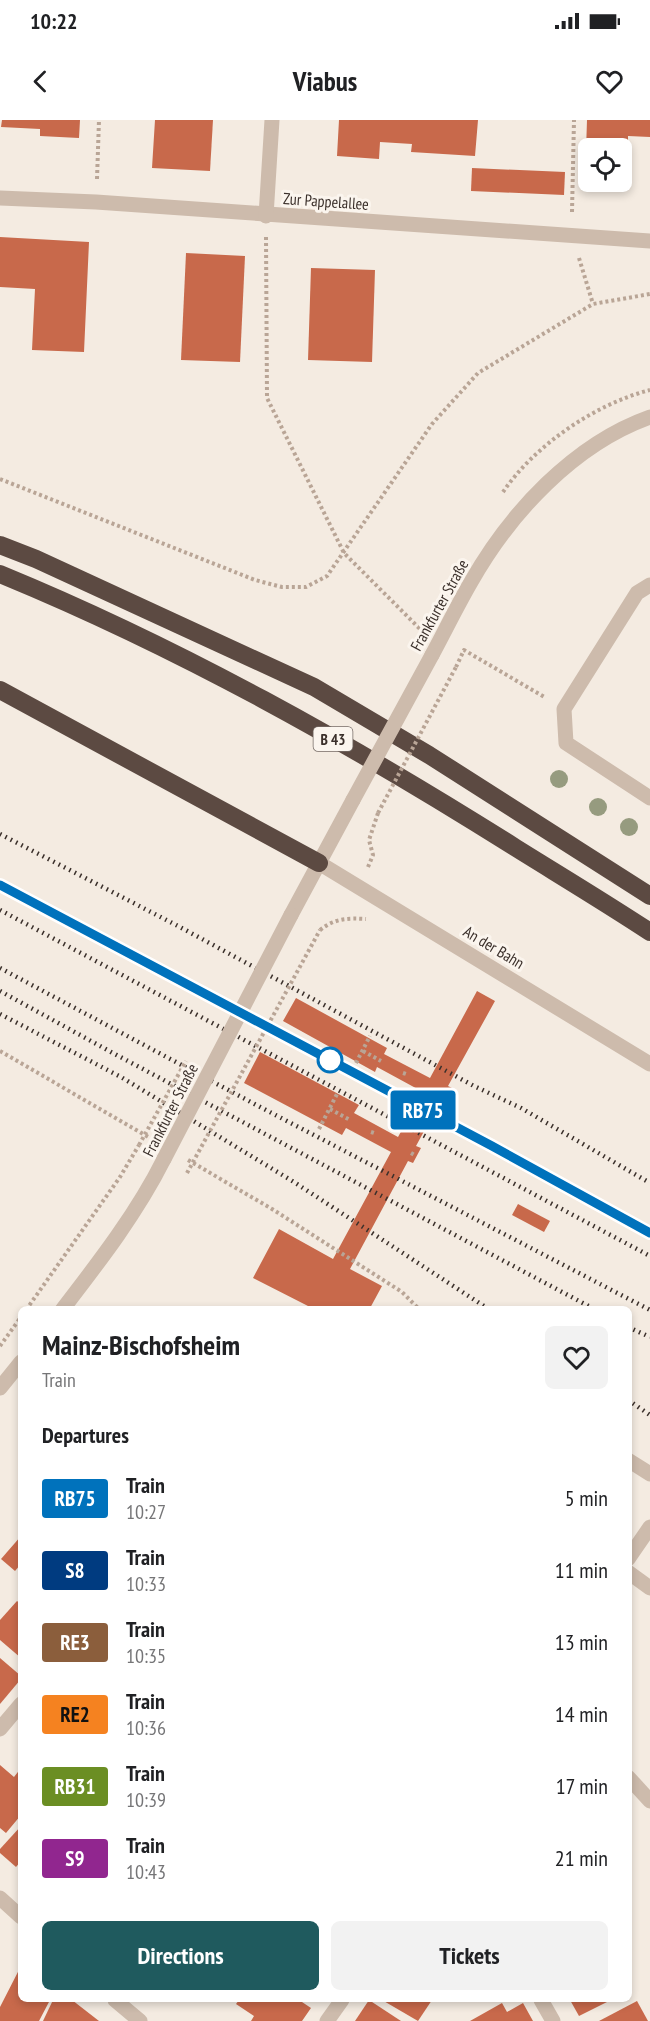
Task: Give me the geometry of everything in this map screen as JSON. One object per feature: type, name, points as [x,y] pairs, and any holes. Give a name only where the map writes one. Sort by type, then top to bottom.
[{"type":"highway","name":"B 43","points":[[0,545],[314,687],[429,755],[650,896]]},
{"type":"highway","name":"B 43","points":[[0,574],[142,637],[293,716],[416,785],[650,932]]},
{"type":"highway","points":[[0,690],[319,862]]},
{"type":"street","points":[[266,216],[272,120]]},
{"type":"street","name":"Zur Pappelallee","points":[[0,198],[96,202],[266,216],[650,241]]},
{"type":"street","name":"Frankfurter Straße","points":[[65,1306],[154,1180],[319,862],[471,580],[503,533],[560,471],[610,435],[650,417]]},
{"type":"street","points":[[650,585],[637,593],[564,709],[566,743],[650,798]]},
{"type":"street","name":"An der Bahn","points":[[319,862],[650,1064]]},
{"type":"street","points":[[0,1388],[18,1366]]},
{"type":"street","points":[[632,1463],[650,1474]]},
{"type":"street","points":[[632,1553],[650,1527]]},
{"type":"street","points":[[632,1575],[650,1588]]},
{"type":"street","points":[[0,1729],[18,1708]]},
{"type":"street","points":[[632,1781],[650,1801]]},
{"type":"street","points":[[0,1898],[18,1914]]},
{"type":"street","points":[[117,2002],[140,2021]]},
{"type":"street","points":[[327,2021],[341,2002]]},
{"type":"street","points":[[542,2002],[553,2021]]},
{"type":"path","points":[[96,202],[99,120]]},
{"type":"path","points":[[572,216],[574,120]]},
{"type":"path","points":[[266,216],[267,398],[344,553],[420,629]]},
{"type":"path","points":[[0,479],[255,580],[282,587],[306,587],[327,576],[432,424],[478,373],[593,304],[650,294]]},
{"type":"path","points":[[373,855],[369,840],[378,813],[464,650],[564,709]]},
{"type":"path","points":[[187,1173],[320,930],[327,924],[343,918]]},
{"type":"path","points":[[356,1063],[370,1036]]},
{"type":"path","points":[[0,1051],[160,1144]]},
{"type":"path","points":[[363,1051],[381,1061]]},
{"type":"path","points":[[441,1091],[448,1095]]},
{"type":"path","points":[[319,1129],[337,1094]]},
{"type":"path","points":[[330,1109],[350,1120]]},
{"type":"path","points":[[29,1306],[120,1177],[139,1145]]},
{"type":"path","points":[[411,1153],[416,1156]]},
{"type":"path","points":[[180,1156],[272,1209],[402,1292],[416,1306]]},
{"type":"path","points":[[0,1346],[18,1321]]},
{"type":"building","points":[[2,120],[80,120],[79,138],[40,136],[40,129],[1,127]]},
{"type":"building","points":[[155,120],[213,120],[210,171],[152,168]]},
{"type":"building","points":[[339,120],[478,120],[475,156],[411,152],[412,144],[380,142],[379,159],[337,156]]},
{"type":"building","points":[[587,120],[650,120],[650,137],[586,138]]},
{"type":"building","points":[[472,168],[565,172],[564,195],[471,191]]},
{"type":"building","points":[[0,237],[89,242],[84,352],[32,350],[35,289],[0,287]]},
{"type":"building","points":[[186,253],[245,256],[240,362],[181,360]]},
{"type":"building","points":[[311,268],[375,270],[372,362],[308,360]]},
{"type":"building","points":[[477,991],[495,1001],[448,1086],[452,1088],[444,1102],[441,1100],[416,1146],[421,1148],[413,1163],[408,1161],[350,1269],[382,1286],[371,1306],[308,1306],[253,1278],[279,1229],[333,1259],[391,1152],[346,1128],[342,1135],[244,1083],[260,1052],[359,1105],[354,1113],[398,1137],[423,1092],[377,1067],[375,1072],[283,1021],[296,998],[387,1048],[384,1054],[430,1078]]},
{"type":"building","points":[[518,1204],[550,1221],[544,1232],[512,1215]]},
{"type":"building","points":[[18,1539],[18,1568],[15,1571],[1,1559]]},
{"type":"building","points":[[18,1602],[18,1655],[0,1640],[0,1620]]},
{"type":"building","points":[[0,1658],[18,1673],[18,1683],[0,1704]]},
{"type":"building","points":[[0,1765],[14,1777],[18,1772],[18,1819],[6,1833],[0,1828]]},
{"type":"building","points":[[18,1829],[18,1865],[16,1867],[0,1853],[0,1849]]},
{"type":"building","points":[[18,1972],[18,2002],[49,2002],[39,2021],[0,2021],[0,2007]]},
{"type":"building","points":[[637,2001],[648,2021],[599,2021]]},
{"type":"building","points":[[52,2002],[75,2002],[99,2021],[43,2021]]},
{"type":"building","points":[[238,2002],[302,2002],[311,2008],[302,2021],[251,2021],[254,2016],[236,2004]]},
{"type":"building","points":[[368,2002],[372,2002],[401,2021],[355,2021]]},
{"type":"building","points":[[385,2002],[431,2002],[418,2021]]},
{"type":"building","points":[[571,2002],[607,2002],[579,2016]]},
{"type":"building","points":[[502,2003],[507,2012],[523,2003],[533,2021],[470,2021]]},
{"type":"railway","points":[[0,834],[178,926],[474,1086],[521,1108],[650,1183]]},
{"type":"railway","points":[[0,885],[492,1146],[650,1233]]},
{"type":"railway","points":[[0,910],[650,1256]]},
{"type":"railway","points":[[0,968],[262,1108],[650,1310]]},
{"type":"railway","points":[[0,991],[588,1306]]},
{"type":"railway","points":[[0,1014],[121,1077],[294,1182],[484,1306]]},
{"type":"railway","points":[[632,1329],[650,1337]]},
{"type":"railway","points":[[632,1403],[650,1415]]},
{"type":"train","name":"RB75","points":[[0,885],[492,1146],[650,1233]]}]
